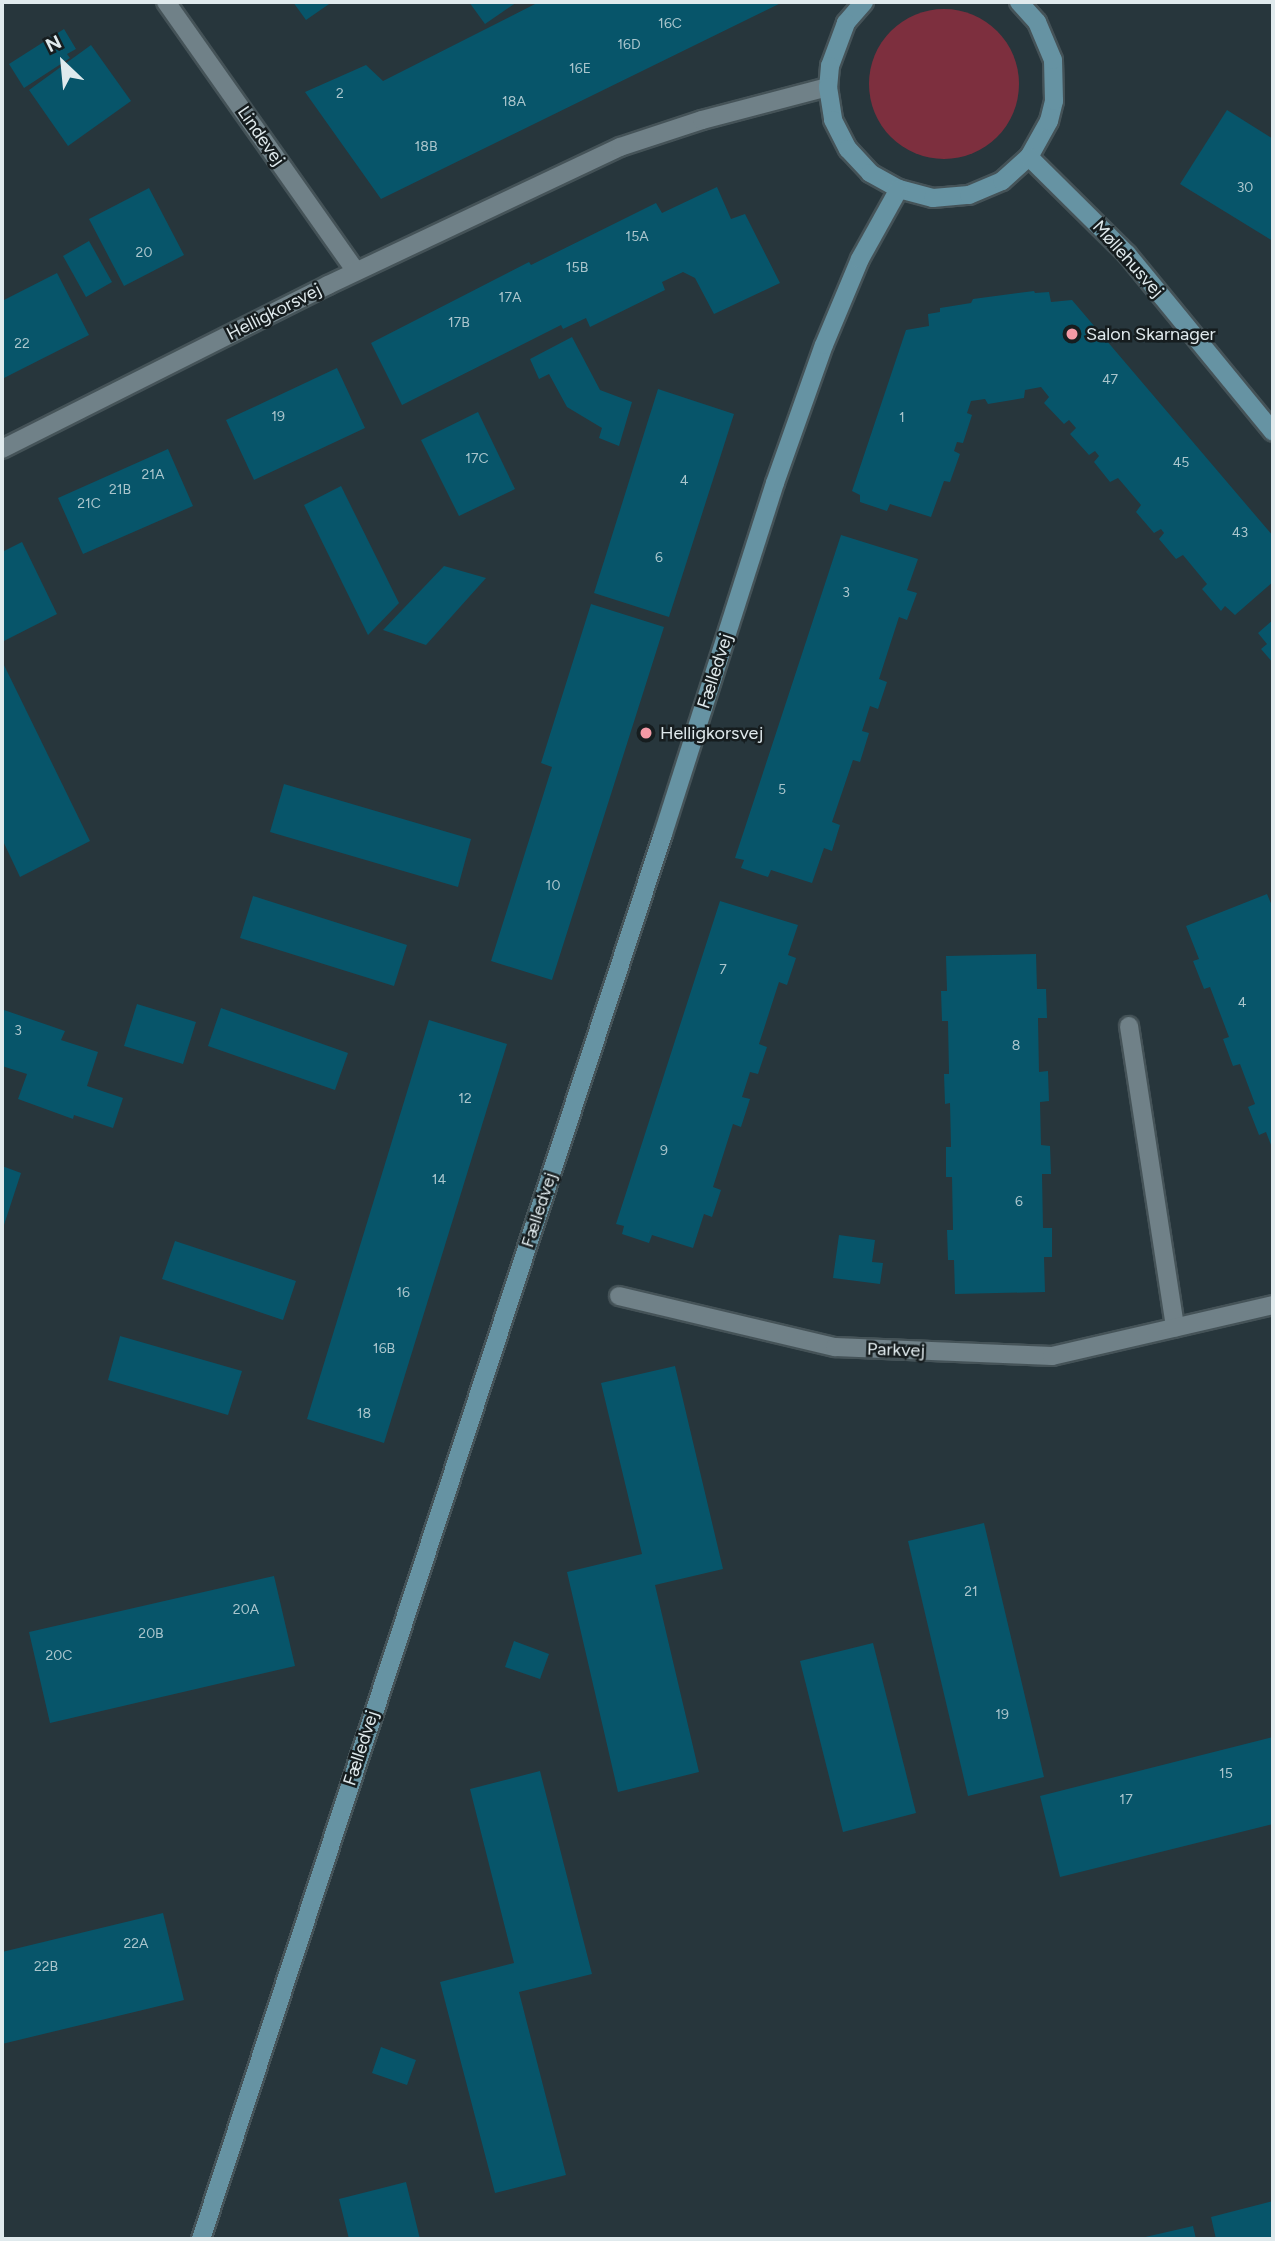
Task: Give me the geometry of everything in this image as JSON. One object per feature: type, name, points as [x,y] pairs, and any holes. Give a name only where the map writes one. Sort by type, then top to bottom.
[{"type":"street","name":"Lindevej","points":[[166,2],[356,271]]},
{"type":"street","points":[[864,2],[846,23],[836,44],[828,87],[834,120],[848,149],[870,173],[898,189],[933,198],[969,195],[1002,181],[1029,157],[1049,121],[1055,80],[1047,41],[1025,3]]},
{"type":"street","name":"Helligkorsvej","points":[[2,449],[356,271],[620,147],[702,120],[828,87]]},
{"type":"street","name":"Møllehusvej","points":[[1029,157],[1126,254],[1273,432]]},
{"type":"street","name":"Fælledvej","points":[[201,2239],[663,834],[775,483],[824,345],[860,259],[898,189]]},
{"type":"street","points":[[1129,1026],[1175,1328]]},
{"type":"street","name":"Parkvej","points":[[619,1296],[835,1348],[1052,1356],[1273,1305]]},
{"type":"shaded area","points":[[944,9],[973,15],[997,31],[1013,55],[1019,84],[1013,113],[997,137],[973,153],[944,159],[915,153],[891,137],[875,113],[869,84],[875,55],[891,31],[915,15]]},
{"type":"building","points":[[293,2],[332,2],[306,20]]},
{"type":"building","points":[[469,2],[517,2],[485,24]]},
{"type":"building","points":[[539,2],[783,2],[381,199],[305,92],[366,65],[383,81]]},
{"type":"building","points":[[64,29],[76,49],[67,54],[70,58],[24,88],[9,64]]},
{"type":"building","points":[[91,45],[131,101],[68,146],[29,90]]},
{"type":"building","points":[[1227,110],[1273,139],[1273,241],[1180,184]]},
{"type":"building","points":[[717,187],[731,219],[745,214],[780,283],[714,314],[695,278],[683,272],[662,282],[665,290],[590,327],[586,318],[563,329],[561,325],[402,405],[371,343],[529,262],[531,265],[656,203],[662,213]]},
{"type":"building","points":[[149,188],[184,255],[124,286],[89,219]]},
{"type":"building","points":[[89,241],[112,282],[86,297],[63,256]]},
{"type":"building","points":[[57,273],[89,335],[2,379],[2,301]]},
{"type":"building","points":[[1034,291],[1049,292],[1051,302],[1072,300],[1273,536],[1273,582],[1235,615],[1225,606],[1221,611],[1202,589],[1207,584],[1183,555],[1176,559],[1159,539],[1164,533],[1161,529],[1154,533],[1136,512],[1141,505],[1118,478],[1110,482],[1094,462],[1099,456],[1095,451],[1089,455],[1070,434],[1076,428],[1069,420],[1064,424],[1044,403],[1049,397],[1041,387],[1025,390],[1024,398],[988,404],[985,399],[971,401],[967,413],[972,415],[963,443],[957,442],[954,451],[960,454],[950,482],[944,481],[931,517],[890,504],[887,511],[860,502],[860,495],[852,491],[906,330],[929,326],[928,314],[940,312],[940,308],[971,303],[973,299]]},
{"type":"building","points":[[572,337],[600,390],[632,402],[619,446],[599,438],[602,428],[567,407],[549,374],[539,379],[530,359]]},
{"type":"building","points":[[337,368],[365,428],[254,480],[226,420]]},
{"type":"building","points":[[658,389],[734,414],[669,617],[594,593]]},
{"type":"building","points":[[478,412],[515,489],[459,516],[421,440]]},
{"type":"building","points":[[168,449],[193,506],[83,554],[58,498]]},
{"type":"building","points":[[341,486],[399,603],[368,635],[304,505]]},
{"type":"building","points":[[841,535],[918,559],[907,590],[917,593],[907,620],[899,617],[879,679],[887,682],[878,709],[870,706],[862,731],[869,733],[860,762],[853,760],[832,822],[840,825],[832,851],[824,848],[812,883],[771,870],[768,877],[741,868],[744,860],[735,858]]},
{"type":"building","points":[[22,542],[57,614],[2,642],[2,552]]},
{"type":"building","points":[[444,566],[486,578],[426,645],[383,630]]},
{"type":"building","points":[[591,604],[664,627],[552,980],[491,961],[552,767],[541,763]]},
{"type":"building","points":[[1273,620],[1273,663],[1261,649],[1267,644],[1258,633]]},
{"type":"building","points":[[2,661],[90,841],[20,877],[2,839]]},
{"type":"building","points":[[284,784],[471,839],[458,887],[270,832]]},
{"type":"building","points":[[1267,894],[1273,908],[1273,1150],[1266,1132],[1259,1135],[1248,1107],[1255,1104],[1240,1064],[1233,1066],[1223,1039],[1229,1037],[1210,987],[1204,989],[1193,961],[1199,959],[1186,926]]},
{"type":"building","points":[[253,896],[407,945],[394,986],[240,938]]},
{"type":"building","points":[[720,901],[798,925],[788,955],[796,958],[787,985],[779,982],[759,1044],[767,1047],[758,1074],[750,1072],[742,1097],[750,1099],[741,1127],[733,1124],[713,1187],[721,1190],[712,1217],[704,1214],[693,1248],[652,1235],[649,1243],[622,1234],[624,1226],[616,1224]]},
{"type":"building","points":[[1036,954],[1037,989],[1046,989],[1047,1018],[1038,1018],[1039,1072],[1048,1071],[1049,1101],[1040,1102],[1041,1145],[1050,1146],[1051,1174],[1042,1174],[1043,1228],[1052,1228],[1052,1257],[1044,1257],[1045,1292],[955,1294],[954,1260],[948,1260],[947,1230],[953,1230],[952,1177],[946,1177],[946,1147],[951,1147],[950,1103],[945,1104],[944,1074],[949,1074],[948,1021],[942,1021],[941,991],[947,991],[946,956]]},
{"type":"building","points":[[137,1004],[196,1022],[183,1064],[124,1046]]},
{"type":"building","points":[[221,1008],[348,1053],[335,1090],[208,1046]]},
{"type":"building","points":[[4,1010],[65,1031],[61,1040],[98,1052],[87,1086],[123,1098],[113,1128],[74,1115],[73,1119],[18,1099],[27,1074],[2,1066]]},
{"type":"building","points":[[429,1020],[507,1044],[384,1443],[307,1419]]},
{"type":"building","points":[[2,1166],[21,1173],[2,1231]]},
{"type":"building","points":[[839,1235],[875,1240],[872,1262],[883,1263],[880,1284],[833,1278]]},
{"type":"building","points":[[175,1241],[296,1281],[283,1320],[162,1279]]},
{"type":"building","points":[[120,1336],[242,1371],[228,1415],[108,1380]]},
{"type":"building","points":[[675,1366],[723,1569],[655,1585],[699,1772],[618,1792],[567,1572],[642,1554],[601,1383]]},
{"type":"building","points":[[984,1523],[1044,1777],[968,1796],[908,1541]]},
{"type":"building","points":[[274,1576],[295,1666],[50,1723],[29,1632]]},
{"type":"building","points":[[514,1641],[549,1654],[540,1679],[505,1667]]},
{"type":"building","points":[[873,1643],[916,1813],[843,1832],[800,1661]]},
{"type":"building","points":[[1273,1737],[1273,1824],[1060,1877],[1040,1796]]},
{"type":"building","points":[[540,1771],[592,1974],[519,1992],[566,2175],[495,2193],[440,1982],[514,1963],[470,1789]]},
{"type":"building","points":[[163,1913],[184,2000],[2,2044],[2,1952]]},
{"type":"building","points":[[381,2047],[416,2060],[407,2085],[372,2073]]},
{"type":"building","points":[[406,2182],[420,2239],[349,2239],[339,2199]]},
{"type":"building","points":[[1273,2201],[1273,2239],[1216,2239],[1211,2217]]},
{"type":"building","points":[[1193,2226],[1196,2239],[1141,2239],[1141,2238]]},
{"type":"place","name":"Salon Skarnager","points":[[1072,334]]},
{"type":"place","name":"Helligkorsvej","points":[[646,733]]}]
